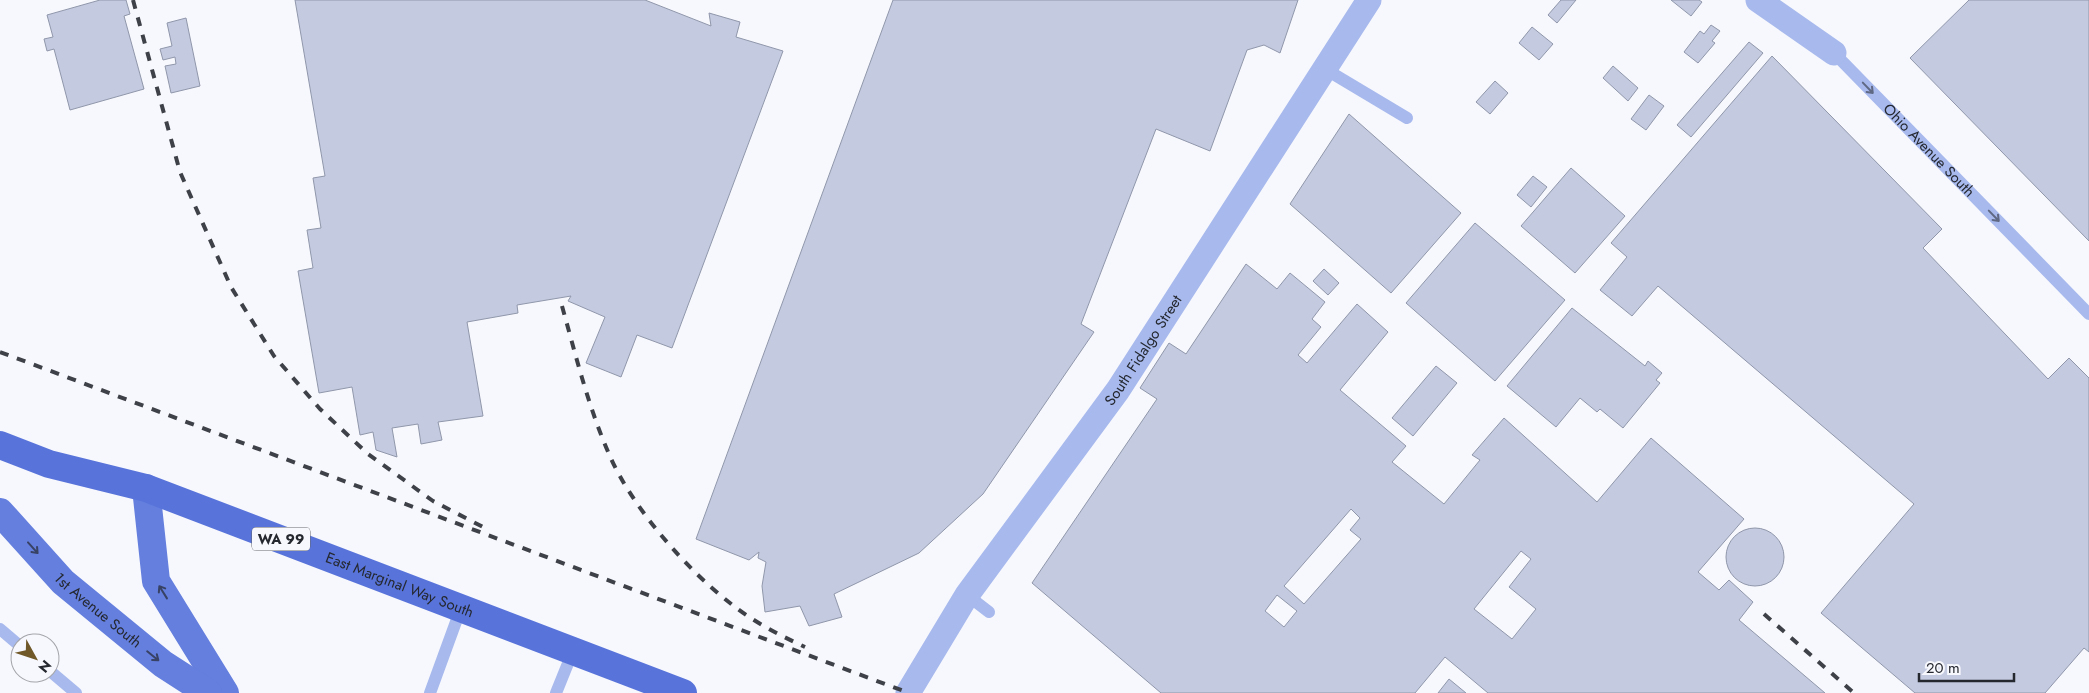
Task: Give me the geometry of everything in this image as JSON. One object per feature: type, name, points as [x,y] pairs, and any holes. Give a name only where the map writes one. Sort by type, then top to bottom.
[{"type":"highway","name":"East Marginal Way South","points":[[0,445],[49,464],[146,488],[683,693]]},
{"type":"main road","points":[[146,488],[156,581],[225,693]]},
{"type":"main road","name":"1st Avenue South","points":[[0,512],[63,582],[164,664],[208,693]]},
{"type":"street","name":"South Fidalgo Street","points":[[908,693],[967,595],[1118,390],[1369,0]]},
{"type":"street","name":"Ohio Avenue South","points":[[1758,0],[1834,53]]},
{"type":"lane","name":"Ohio Avenue South","points":[[1834,53],[2089,314]]},
{"type":"lane","points":[[1325,69],[1407,118]]},
{"type":"lane","points":[[967,595],[989,612]]},
{"type":"lane","points":[[430,693],[461,608]]},
{"type":"lane","points":[[0,628],[10,637]]},
{"type":"lane","points":[[556,693],[573,651]]},
{"type":"lane","points":[[60,679],[76,693]]},
{"type":"building","points":[[100,0],[126,0],[130,14],[124,16],[144,89],[70,110],[54,49],[47,51],[44,39],[53,37],[47,15]]},
{"type":"building","points":[[295,0],[645,0],[711,26],[709,13],[740,22],[736,37],[783,51],[672,348],[637,335],[621,377],[586,363],[605,317],[568,301],[571,296],[517,305],[518,313],[467,322],[483,416],[438,422],[442,440],[421,444],[418,424],[392,428],[397,457],[376,450],[373,432],[360,435],[352,387],[319,393],[298,271],[313,268],[307,230],[321,228],[313,178],[325,176]]},
{"type":"building","points":[[893,0],[1298,0],[1280,53],[1264,45],[1247,50],[1210,151],[1156,129],[1081,324],[1094,332],[983,494],[919,553],[834,594],[842,617],[809,626],[800,606],[765,612],[762,586],[766,562],[758,558],[759,552],[749,560],[696,539]]},
{"type":"building","points":[[1561,0],[1576,0],[1557,23],[1548,15]]},
{"type":"building","points":[[1671,0],[1699,0],[1702,2],[1691,16]]},
{"type":"building","points":[[1969,0],[2089,0],[2089,241],[1910,58]]},
{"type":"building","points":[[186,18],[200,86],[171,93],[165,66],[176,64],[175,57],[163,60],[160,49],[172,46],[167,23]]},
{"type":"building","points":[[1711,25],[1720,31],[1712,41],[1715,43],[1698,63],[1684,52],[1700,31],[1704,34]]},
{"type":"building","points":[[1532,27],[1553,44],[1539,60],[1519,43]]},
{"type":"building","points":[[1749,42],[1763,53],[1691,137],[1677,125]]},
{"type":"building","points":[[1772,56],[1942,229],[1923,248],[2048,379],[2069,358],[2089,378],[2089,652],[2084,648],[2045,693],[1915,693],[1821,613],[1914,504],[1658,286],[1632,316],[1600,290],[1627,257],[1611,243]]},
{"type":"building","points":[[1613,66],[1638,88],[1628,101],[1603,78]]},
{"type":"building","points":[[1495,81],[1508,93],[1490,114],[1476,102]]},
{"type":"building","points":[[1649,95],[1664,106],[1646,130],[1631,119]]},
{"type":"building","points":[[1349,114],[1461,213],[1391,293],[1290,204]]},
{"type":"building","points":[[1571,168],[1625,216],[1575,273],[1521,226]]},
{"type":"building","points":[[1533,176],[1547,187],[1531,207],[1517,195]]},
{"type":"building","points":[[1475,223],[1565,300],[1495,381],[1406,303]]},
{"type":"building","points":[[1246,264],[1277,289],[1290,273],[1325,302],[1312,319],[1321,327],[1298,355],[1307,363],[1357,304],[1388,332],[1340,390],[1406,446],[1392,462],[1444,504],[1480,460],[1472,455],[1504,418],[1597,502],[1651,438],[1744,519],[1698,572],[1719,590],[1729,580],[1753,602],[1739,620],[1825,693],[1488,693],[1445,657],[1415,693],[1161,693],[1032,583],[1157,399],[1140,388],[1169,343],[1186,354]],"holes":[[[1351,509],[1360,518],[1350,530],[1361,539],[1304,604],[1284,586]],[[1521,551],[1531,559],[1509,587],[1536,609],[1512,639],[1474,609]],[[1277,595],[1297,611],[1284,627],[1265,611]]]},
{"type":"building","points":[[1324,269],[1339,283],[1328,295],[1313,281]]},
{"type":"building","points":[[1572,308],[1645,366],[1648,361],[1662,373],[1656,380],[1660,383],[1623,428],[1600,409],[1597,412],[1580,398],[1556,427],[1507,386]]},
{"type":"building","points":[[1436,366],[1457,383],[1413,436],[1392,418]]},
{"type":"building","points":[[1749,528],[1761,528],[1776,536],[1784,551],[1784,563],[1776,578],[1761,586],[1749,586],[1734,578],[1726,563],[1726,551],[1734,536]]},
{"type":"building","points":[[1449,679],[1466,693],[1438,693]]},
{"type":"railway","points":[[133,0],[180,172],[231,287],[274,356],[320,409],[368,454],[433,501],[483,527]]},
{"type":"railway","points":[[562,306],[583,381],[609,454],[619,474],[645,515],[678,554],[713,589],[747,616],[805,647]]},
{"type":"railway","points":[[0,352],[909,693]]},
{"type":"railway","points":[[1764,614],[1854,693]]}]
